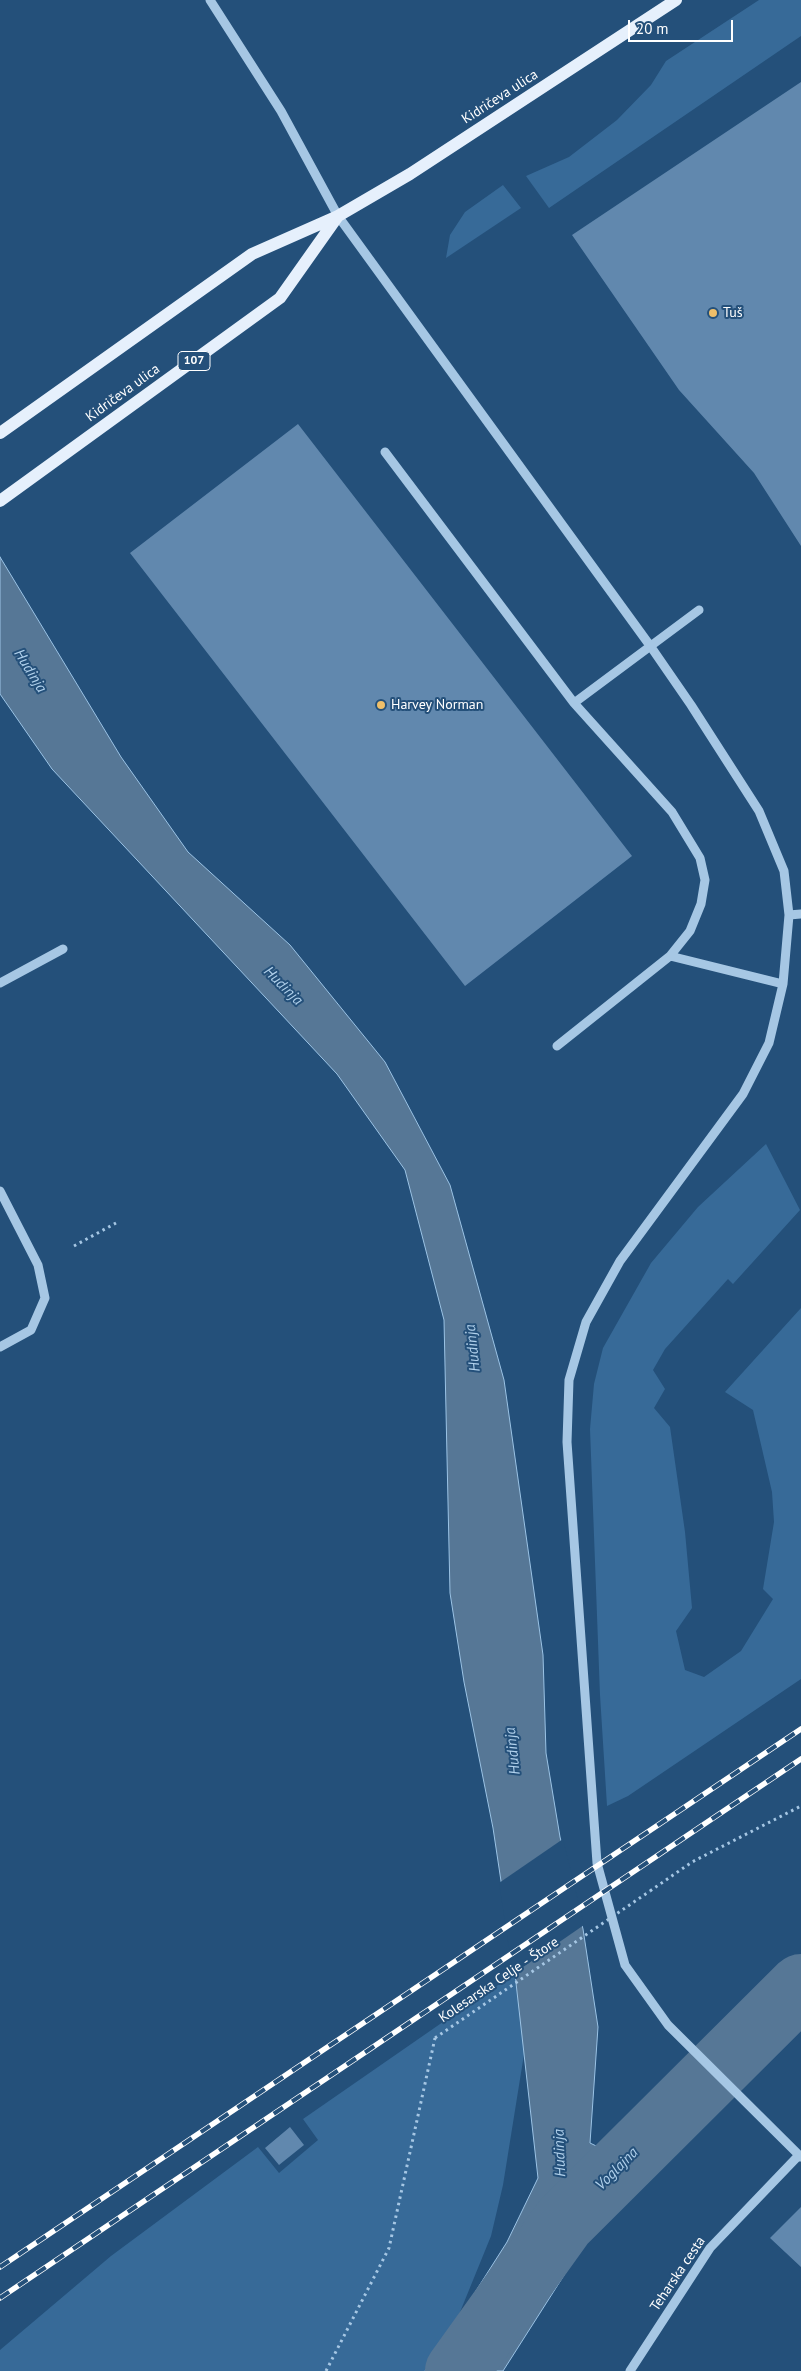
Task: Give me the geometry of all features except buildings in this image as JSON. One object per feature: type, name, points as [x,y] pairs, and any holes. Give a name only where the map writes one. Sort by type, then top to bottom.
[{"type":"main road","name":"Kidričeva ulica","points":[[0,433],[252,254],[338,216],[410,174],[676,0]]},
{"type":"main road","name":"Kidričeva ulica","points":[[0,501],[280,298],[338,216]]},
{"type":"street","points":[[210,0],[281,111],[338,216],[651,647],[758,811],[784,871],[789,915],[783,984],[769,1043],[743,1094],[620,1261],[586,1322],[569,1380],[567,1442],[597,1863],[625,1965],[668,2025],[760,2114],[800,2156]]},
{"type":"street","points":[[385,452],[574,703],[672,812],[700,858],[705,880],[701,904],[690,931],[670,956],[557,1046]]},
{"type":"street","points":[[574,703],[699,610]]},
{"type":"street","points":[[789,915],[801,914]]},
{"type":"street","points":[[0,983],[63,949]]},
{"type":"street","points":[[670,956],[783,984]]},
{"type":"street","points":[[0,1191],[38,1265],[45,1298],[30,1330],[0,1347]]},
{"type":"street","name":"Teharska cesta","points":[[630,2371],[710,2248],[800,2156]]},
{"type":"path","points":[[74,1246],[116,1223]]},
{"type":"path","name":"Kolesarska Celje - Štore","points":[[326,2371],[389,2248],[435,2038],[692,1862],[801,1806]]},
{"type":"shaded area","points":[[759,0],[801,0],[801,36],[549,208],[526,176],[569,157],[617,120],[651,85],[666,61]]},
{"type":"shaded area","points":[[503,185],[521,208],[446,258],[450,235],[465,212]]},
{"type":"shaded area","points":[[766,1144],[800,1210],[733,1284],[728,1279],[665,1349],[653,1370],[665,1389],[654,1408],[670,1427],[685,1532],[692,1608],[676,1631],[685,1670],[704,1677],[741,1651],[773,1599],[763,1589],[774,1522],[772,1492],[753,1410],[725,1392],[801,1308],[801,1679],[628,1796],[607,1806],[600,1695],[590,1429],[594,1384],[603,1348],[651,1263],[698,1207]]},
{"type":"shaded area","points":[[515,1974],[525,2048],[503,2185],[491,2236],[458,2317],[425,2371],[0,2371],[0,2350],[111,2256],[258,2147],[279,2173],[318,2140],[303,2119]]},
{"type":"water","name":"Hudinja","points":[[0,557],[121,757],[188,852],[290,945],[385,1062],[450,1185],[504,1380],[543,1655],[546,1753],[560,1837],[583,1929],[598,2027],[590,2143],[613,2154],[612,2200],[503,2371],[425,2371],[507,2242],[538,2178],[515,1974],[493,1828],[464,1682],[450,1593],[444,1320],[405,1170],[337,1074],[52,769],[0,694]]},
{"type":"pier","points":[[563,1839],[584,1925],[513,1974],[499,1883]]},
{"type":"waterway","name":"Voglajna","points":[[457,2371],[563,2223],[801,1986]]},
{"type":"railway","points":[[0,2267],[801,1729]]},
{"type":"railway","points":[[0,2298],[801,1759]]},
{"type":"place","name":"Tuš","points":[[713,313]]},
{"type":"place","name":"Harvey Norman","points":[[381,705]]}]
